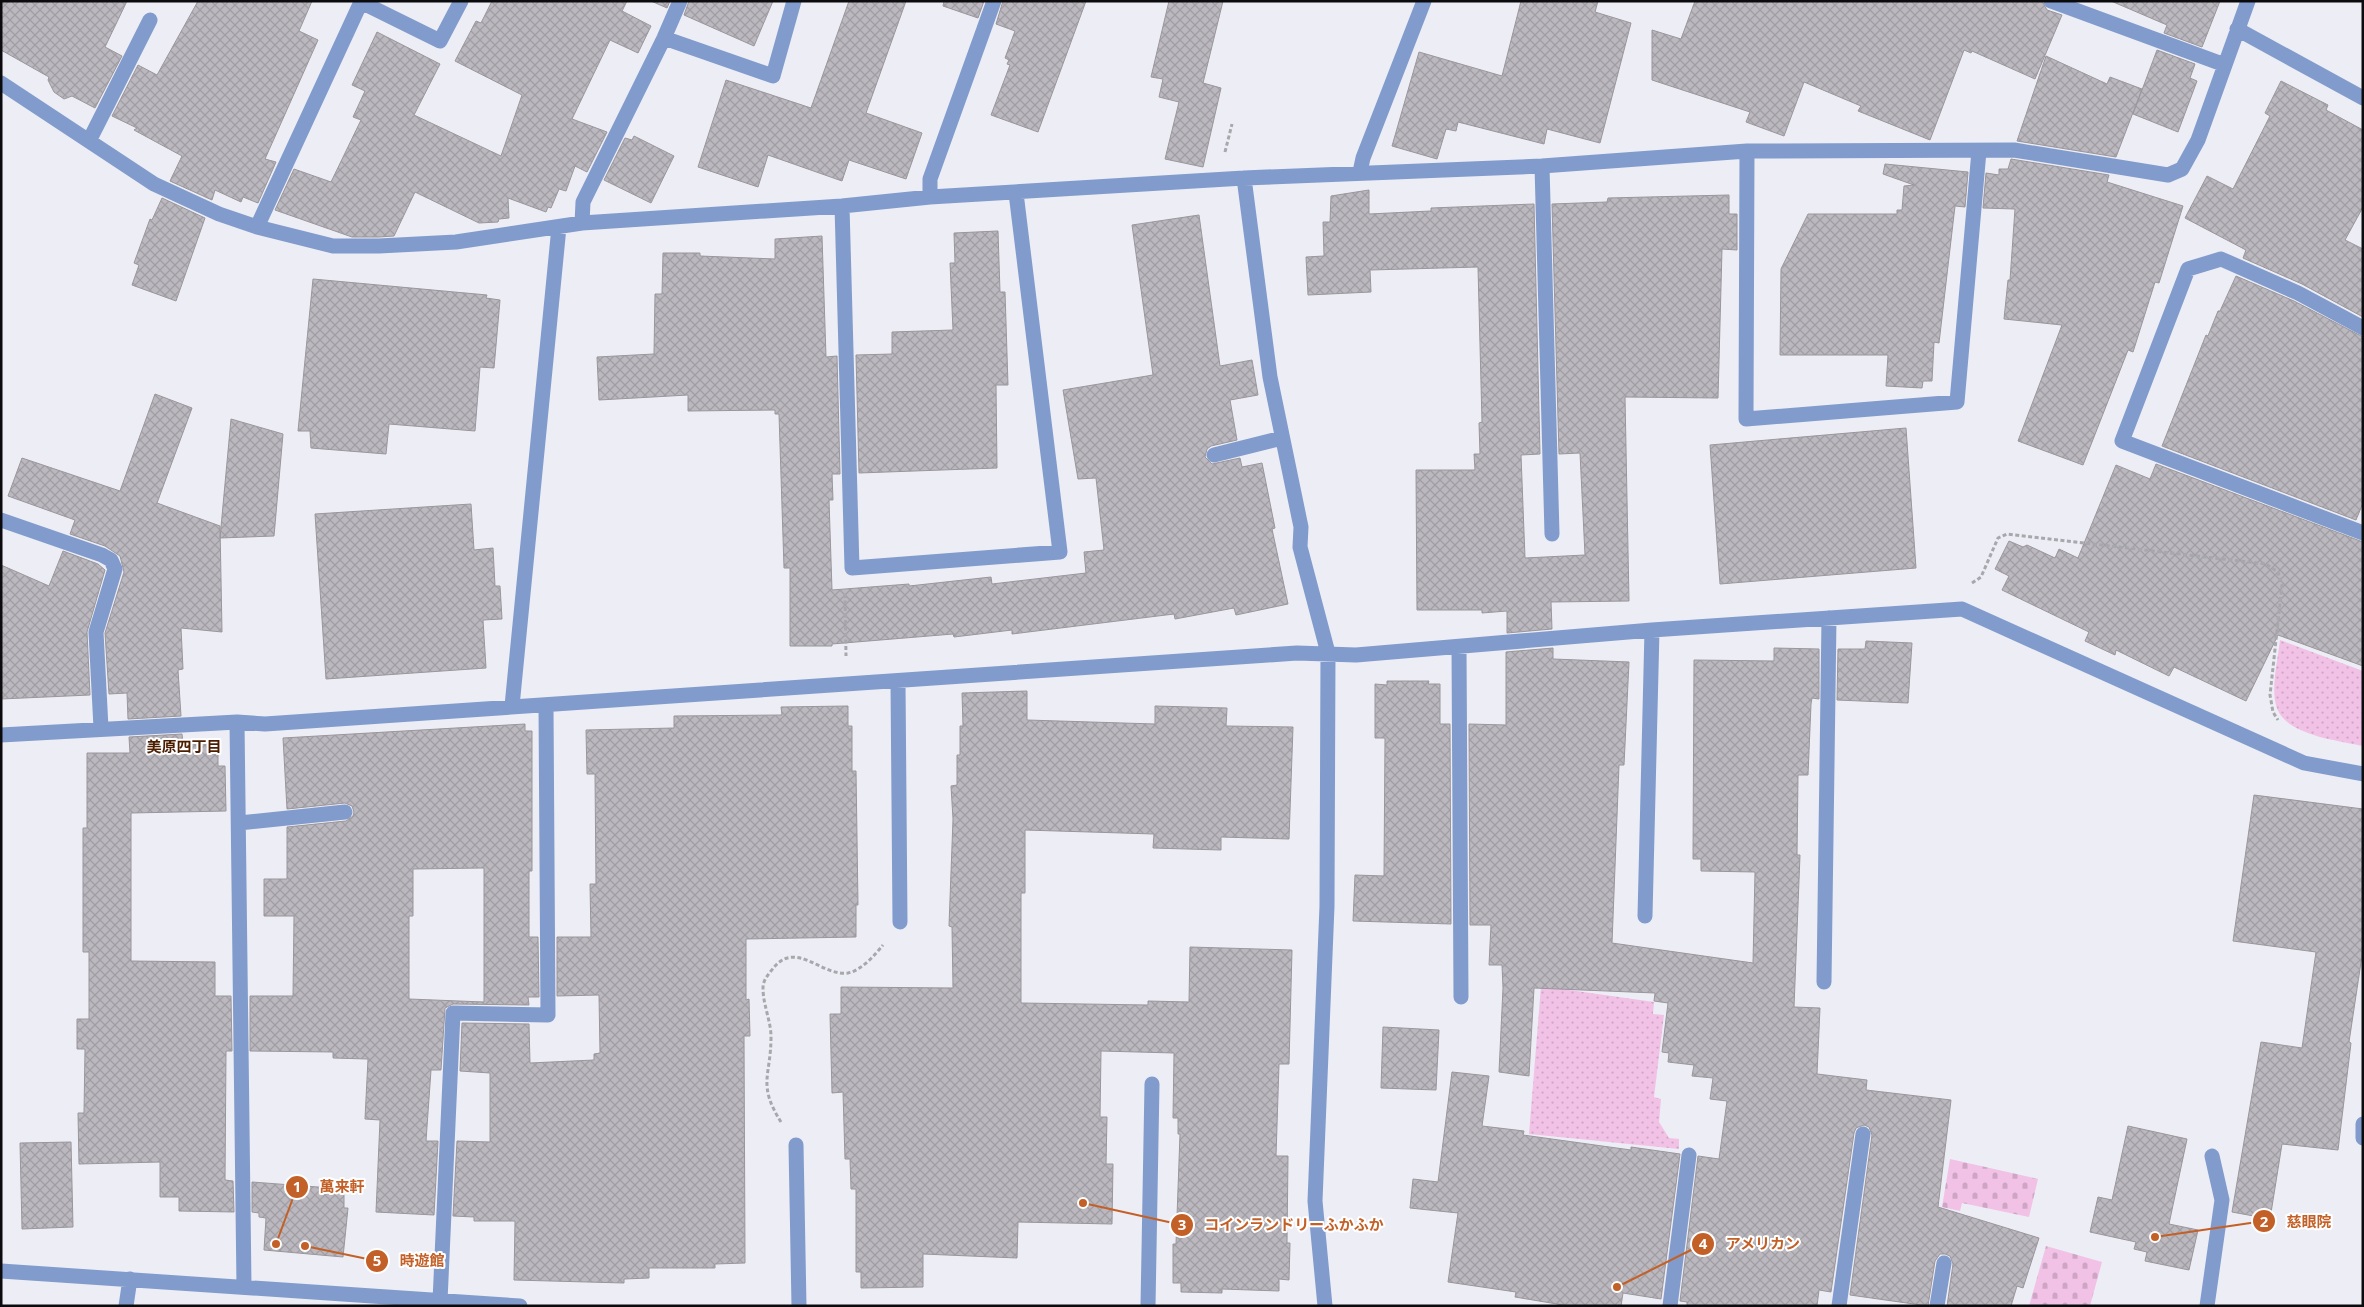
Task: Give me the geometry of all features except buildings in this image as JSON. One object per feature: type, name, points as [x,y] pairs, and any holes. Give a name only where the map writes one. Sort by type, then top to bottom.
[{"type":"street","points":[[257,227],[361,2],[440,41],[460,1]]},
{"type":"street","points":[[582,223],[582,202],[664,38],[680,1]]},
{"type":"street","points":[[664,38],[773,76],[794,1]]},
{"type":"street","points":[[930,198],[930,180],[994,1]]},
{"type":"street","points":[[1360,172],[1363,158],[1424,1]]},
{"type":"street","points":[[2051,1],[2225,65]]},
{"type":"street","points":[[1,83],[154,184],[219,214],[257,227],[333,246],[379,246],[456,242],[582,223],[842,206],[930,198],[1244,178],[1542,166],[1747,151],[2014,150],[2168,175],[2182,168],[2198,140],[2248,1]]},
{"type":"street","points":[[89,141],[150,20]]},
{"type":"street","points":[[2237,29],[2363,98]]},
{"type":"street","points":[[1747,151],[1746,419],[1957,402],[1979,151]]},
{"type":"street","points":[[1542,166],[1552,534]]},
{"type":"street","points":[[1244,178],[1270,377],[1301,527],[1300,547],[1328,653],[1327,897],[1316,1201],[1325,1306]]},
{"type":"street","points":[[842,206],[852,568],[1060,552],[1016,193]]},
{"type":"street","points":[[512,706],[559,227]]},
{"type":"street","points":[[2363,328],[2298,292],[2221,259],[2188,269],[2122,441],[2363,533]]},
{"type":"street","points":[[1214,455],[1282,438]]},
{"type":"street","points":[[1,520],[102,555],[111,560],[115,569],[96,632],[101,728]]},
{"type":"street","points":[[1,735],[101,728],[238,722],[265,724],[512,706],[546,706],[898,682],[1297,653],[1356,655],[1458,648],[1652,630],[1962,609],[2304,763],[2363,774]]},
{"type":"street","points":[[1824,982],[1829,618]]},
{"type":"street","points":[[1645,916],[1652,630]]},
{"type":"street","points":[[1458,648],[1461,997]]},
{"type":"street","points":[[898,682],[900,922]]},
{"type":"street","points":[[440,1301],[453,1013],[548,1015],[546,706]]},
{"type":"street","points":[[238,722],[244,1287]]},
{"type":"street","points":[[239,822],[345,812]]},
{"type":"street","points":[[1148,1306],[1152,1084]]},
{"type":"street","points":[[2363,1124],[2363,1138]]},
{"type":"street","points":[[1839,1306],[1863,1134]]},
{"type":"street","points":[[796,1145],[799,1306]]},
{"type":"street","points":[[1670,1306],[1690,1155]]},
{"type":"street","points":[[2207,1306],[2222,1200],[2212,1156]]},
{"type":"street","points":[[1937,1306],[1944,1263]]},
{"type":"street","points":[[1,1271],[520,1306]]},
{"type":"street","points":[[126,1306],[130,1279]]},
{"type":"path","points":[[846,659],[845,586],[852,568]]},
{"type":"path","points":[[796,1145],[777,1116],[766,1092],[771,1031],[763,987],[765,979],[774,966],[787,958],[801,957],[838,973],[849,973],[867,962],[900,922]]},
{"type":"green space","points":[[2280,640],[2363,671],[2363,746],[2300,730],[2281,715],[2276,705],[2274,690]]},
{"type":"green space","points":[[1541,986],[1654,1002],[1653,1014],[1664,1015],[1654,1097],[1661,1099],[1659,1122],[1669,1138],[1679,1139],[1679,1149],[1529,1134]]},
{"type":"green space","points":[[1950,1159],[2038,1179],[2029,1217],[1962,1203],[1960,1211],[1942,1207]]},
{"type":"green space","points":[[2046,1246],[2102,1262],[2090,1306],[2029,1306]]},
{"type":"place","name":"コインランドリーふかふか","points":[[1083,1203]]},
{"type":"place","name":"慈眼院","points":[[2155,1237]]},
{"type":"place","name":"萬来軒","points":[[276,1244]]},
{"type":"place","name":"時遊館","points":[[305,1246]]},
{"type":"place","name":"アメリカン","points":[[1617,1287]]},
{"type":"district","name":"美原四丁目","points":[[184,747]]}]
